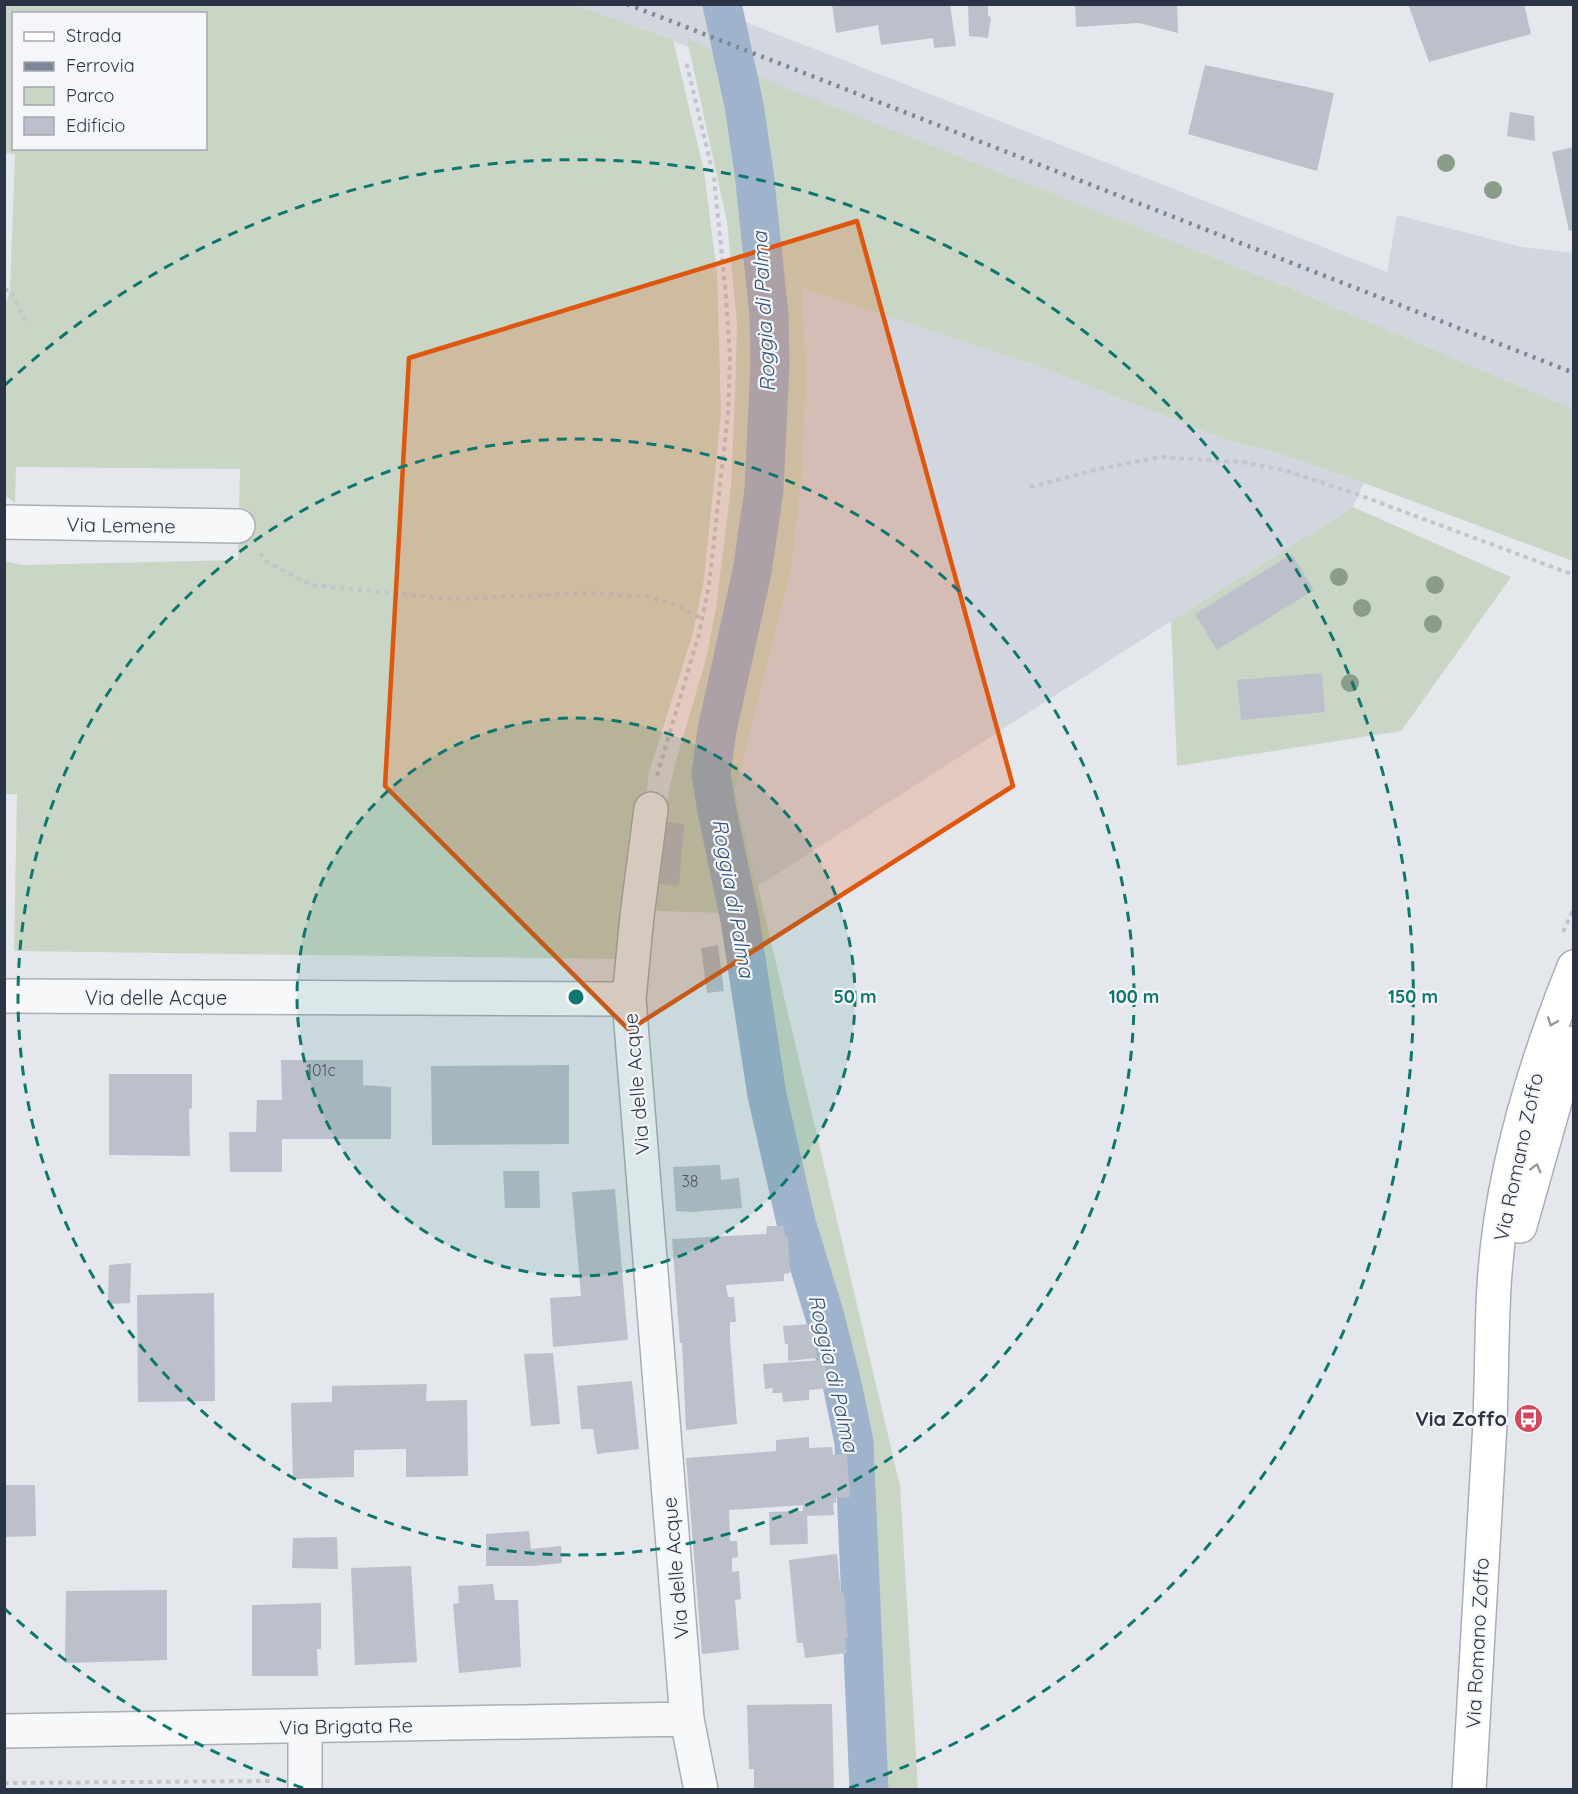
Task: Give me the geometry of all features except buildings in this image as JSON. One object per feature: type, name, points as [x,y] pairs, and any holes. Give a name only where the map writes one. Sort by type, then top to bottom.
[{"type":"street","name":"Via Lemene","points":[[4,522],[238,526]]},
{"type":"street","points":[[629,999],[651,809]]},
{"type":"street","name":"Via Romano Zoffo","points":[[1554,1097],[1547,1036],[1574,967]]},
{"type":"street","name":"Via delle Acque","points":[[4,996],[629,999],[687,1719],[701,1790]]},
{"type":"street","name":"Via Romano Zoffo","points":[[1468,1790],[1492,1390],[1519,1230],[1554,1097],[1574,1043]]},
{"type":"street","name":"Via Brigata Re","points":[[4,1731],[687,1719]]},
{"type":"street","points":[[304,1727],[305,1785]]},
{"type":"path","points":[[651,809],[658,771],[702,620],[713,556],[728,414],[730,357],[714,178],[686,61]]},
{"type":"path","points":[[4,290],[10,290],[27,322]]},
{"type":"path","points":[[1030,487],[1099,469],[1160,457],[1242,462],[1287,471],[1359,495],[1574,575]]},
{"type":"path","points":[[238,526],[267,562],[311,585],[452,599],[591,593],[648,597],[677,606],[702,620]]},
{"type":"path","points":[[4,1783],[265,1782],[305,1785]]},
{"type":"path","points":[[265,1782],[265,1790]]},
{"type":"highlighted area","points":[[857,221],[1013,786],[629,1030],[385,786],[409,358]]},
{"type":"shaded area","points":[[575,5],[705,5],[707,13],[748,30],[745,22],[1387,272],[1397,215],[1522,247],[1573,253],[1573,409],[1275,282],[753,75],[749,66],[688,40],[689,47]]},
{"type":"shaded area","points":[[802,288],[1035,365],[1229,441],[1277,453],[1364,483],[1353,507],[758,886],[735,790],[792,566],[803,459],[806,369]]},
{"type":"green space","points":[[4,5],[575,5],[673,40],[704,171],[717,273],[721,413],[704,579],[693,633],[649,772],[625,959],[14,951],[17,794],[5,794],[5,561],[22,565],[238,560],[240,469],[16,467],[15,502],[5,496],[4,310],[10,290],[15,154],[5,153]]},
{"type":"green space","points":[[687,39],[714,51],[729,107],[752,256],[756,372],[754,455],[746,531],[733,617],[703,741],[700,776],[729,913],[656,911],[664,814],[674,768],[706,659],[716,608],[731,486],[735,398],[737,322],[727,222]]},
{"type":"green space","points":[[741,62],[749,66],[754,75],[1275,282],[1573,409],[1573,561],[1364,483],[1277,453],[1229,441],[1035,365],[802,288],[806,369],[803,459],[792,566],[735,790],[900,1486],[918,1789],[880,1789],[865,1455],[803,1211],[719,781],[776,491],[778,308]]},
{"type":"green space","points":[[1353,507],[1511,577],[1401,731],[1177,766],[1171,621]]},
{"type":"waterway","name":"Roggia di Palma","points":[[722,4],[744,105],[754,172],[769,315],[770,364],[764,490],[752,572],[717,730],[711,774],[740,920],[767,1095],[796,1222],[825,1317],[854,1442],[869,1790]]},
{"type":"railway","points":[[627,4],[1574,373]]},
{"type":"place","name":"Via Zoffo","points":[[1528,1418]]}]
